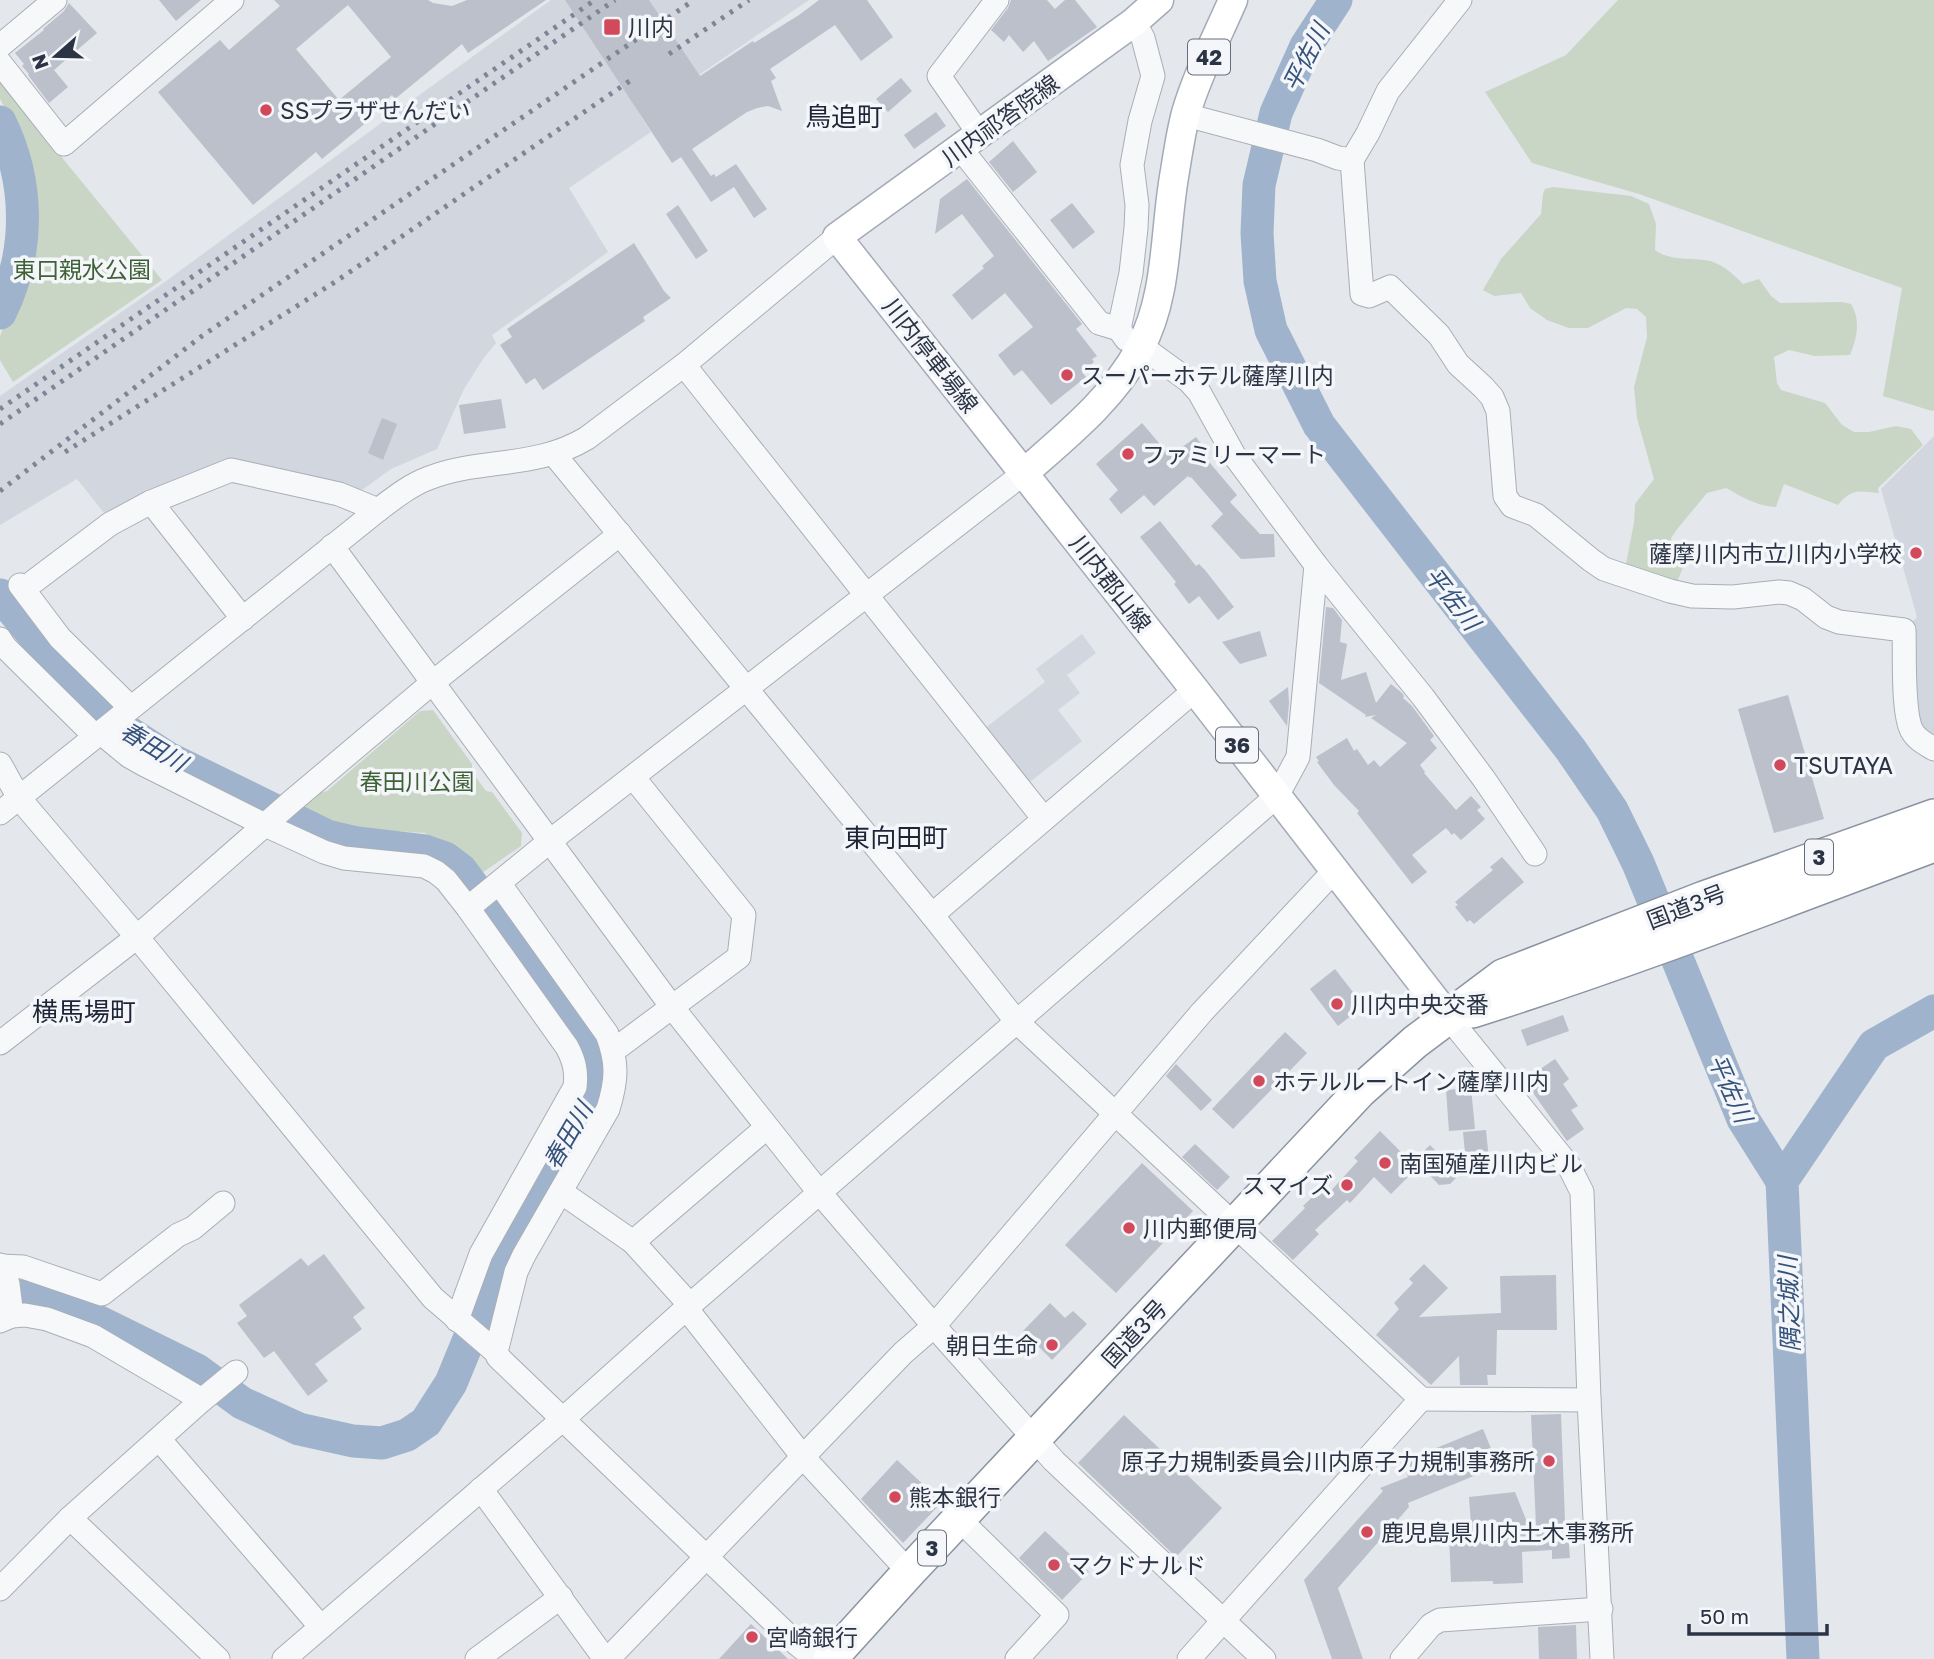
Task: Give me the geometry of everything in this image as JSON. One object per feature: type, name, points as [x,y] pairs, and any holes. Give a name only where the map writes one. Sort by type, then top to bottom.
[{"type":"highway","name":"国道3号","points":[[1616,947],[1704,898],[1934,816]]},
{"type":"highway","name":"国道3号","points":[[830,1659],[1360,1091],[1415,1042],[1503,976],[1728,921],[1934,845]]},
{"type":"main road","name":"42","points":[[1186,115],[1233,0]]},
{"type":"main road","name":"川内祁答院線","points":[[837,237],[970,142],[1143,8]]},
{"type":"main road","points":[[1024,473],[1106,396],[1139,350],[1153,317],[1161,286],[1174,174],[1186,115]]},
{"type":"main road","name":"川内停車場線","points":[[837,237],[1024,473]]},
{"type":"main road","name":"川内郡山線","points":[[1024,473],[1449,1018]]},
{"type":"street","points":[[0,46],[55,0]]},
{"type":"street","points":[[0,63],[64,144],[232,0]]},
{"type":"street","points":[[997,0],[939,76],[970,142],[1099,323],[1119,329],[1139,350],[1189,381],[1199,392],[1234,455],[1316,565],[1423,696],[1535,854]]},
{"type":"street","points":[[1461,0],[1388,91],[1352,160],[1362,294],[1369,296],[1390,287],[1439,335],[1458,364],[1492,397],[1498,411],[1504,496],[1512,506],[1536,515],[1591,561],[1604,569],[1692,596],[1733,597],[1789,593],[1803,599],[1826,617],[1839,622],[1904,630],[1906,714],[1912,731],[1919,740],[1934,749]]},
{"type":"street","points":[[1119,329],[1136,228],[1137,205],[1132,165],[1140,121],[1153,76],[1143,38],[1143,8]]},
{"type":"street","points":[[1186,115],[1352,160]]},
{"type":"street","points":[[0,813],[404,491],[429,478],[458,470],[527,460],[554,453],[587,438],[684,365],[837,237]]},
{"type":"street","points":[[684,365],[1044,819]]},
{"type":"street","points":[[554,453],[1017,1022],[1421,1399],[1589,1400]]},
{"type":"street","points":[[128,709],[60,639],[27,583],[110,524],[151,502],[231,470],[339,494],[377,510]]},
{"type":"street","points":[[470,907],[550,841],[1024,473]]},
{"type":"street","points":[[151,502],[243,619]]},
{"type":"street","points":[[0,1043],[137,937],[290,802],[432,683],[620,534]]},
{"type":"street","points":[[332,546],[672,1007],[819,1192],[1054,1461],[1264,1659]]},
{"type":"street","points":[[284,1659],[1277,796],[1298,757],[1316,565]]},
{"type":"street","points":[[0,639],[5,647],[100,732],[129,756],[145,765],[324,852],[344,858],[424,866],[436,872],[470,907],[567,1047],[574,1060],[575,1087],[481,1254],[459,1322]]},
{"type":"street","points":[[932,915],[1195,690]]},
{"type":"street","points":[[0,764],[19,798],[137,937],[433,1298],[491,1348],[707,1558],[816,1659]]},
{"type":"street","points":[[613,1051],[739,957],[744,915],[633,777]]},
{"type":"street","points":[[481,1489],[606,1659],[707,1558],[903,1353],[934,1326],[1202,1012],[1335,870]]},
{"type":"street","points":[[491,1348],[524,1255],[608,1110],[615,1087],[613,1051],[607,1034],[496,886]]},
{"type":"street","points":[[1449,1018],[1569,1166],[1582,1192],[1602,1659]]},
{"type":"street","points":[[633,1242],[766,1128]]},
{"type":"street","points":[[561,1192],[633,1242],[688,1306],[803,1457],[909,1572]]},
{"type":"street","points":[[204,1398],[93,1336],[47,1319],[8,1315],[2,1270],[23,1268],[102,1294],[223,1203]]},
{"type":"street","points":[[0,1589],[70,1518],[233,1375]]},
{"type":"street","points":[[1189,1659],[1421,1399]]},
{"type":"street","points":[[159,1439],[321,1627]]},
{"type":"street","points":[[70,1518],[218,1659]]},
{"type":"street","points":[[959,1519],[1058,1615],[1017,1659]]},
{"type":"street","points":[[477,1659],[561,1597]]},
{"type":"street","points":[[1402,1659],[1431,1625],[1440,1620],[1601,1609]]},
{"type":"shaded area","points":[[551,0],[809,0],[640,115],[651,132],[569,188],[608,252],[492,335],[496,343],[464,389],[437,449],[391,469],[362,490],[234,460],[105,514],[77,479],[0,525],[0,396],[162,284]]},
{"type":"shaded area","name":"薩摩川内市立川内小学校","points":[[1934,436],[1934,737],[1911,708],[1910,625],[1917,617],[1881,489]]},
{"type":"shaded area","points":[[1082,634],[1096,653],[1067,675],[1080,693],[1058,710],[1082,741],[1026,785],[984,729],[1045,682],[1036,669]]},
{"type":"green space","points":[[1618,0],[1934,0],[1934,410],[1883,396],[1902,288],[1639,194],[1532,163],[1485,92],[1566,55]]},
{"type":"green space","name":"東口親水公園","points":[[0,77],[162,280],[13,382],[0,360],[0,336],[22,283],[30,250],[32,208],[29,173],[18,133],[0,99]]},
{"type":"green space","points":[[1553,187],[1631,196],[1649,204],[1656,224],[1655,250],[1675,258],[1715,263],[1728,270],[1743,284],[1759,279],[1771,296],[1780,303],[1851,304],[1857,329],[1850,355],[1815,356],[1789,350],[1774,357],[1777,383],[1781,390],[1825,403],[1842,425],[1854,432],[1869,432],[1896,426],[1911,429],[1923,445],[1878,488],[1879,493],[1852,493],[1838,505],[1784,484],[1776,507],[1756,503],[1726,488],[1707,493],[1671,538],[1683,561],[1675,586],[1625,569],[1635,504],[1654,479],[1637,418],[1634,387],[1647,337],[1646,317],[1637,309],[1626,308],[1588,328],[1569,328],[1547,320],[1530,308],[1521,293],[1494,296],[1483,290],[1501,259],[1541,214],[1545,189]]},
{"type":"green space","name":"春田川公園","points":[[433,710],[472,764],[472,772],[486,791],[492,792],[522,833],[521,846],[479,875],[457,849],[425,833],[349,828],[324,819],[303,807],[318,793],[327,791],[420,711]]},
{"type":"building","points":[[159,0],[201,0],[176,21]]},
{"type":"building","name":"SSプラザせんだい","points":[[274,0],[428,0],[452,6],[467,0],[546,0],[468,53],[462,44],[395,99],[392,95],[366,118],[368,121],[322,159],[316,152],[253,205],[158,92],[220,40],[229,50],[280,6]],"holes":[[[348,5],[391,57],[339,100],[296,49]]]},
{"type":"building","name":"川内","points":[[565,0],[649,0],[700,76],[819,0],[867,0],[893,37],[861,61],[835,25],[770,69],[776,78],[771,81],[782,111],[768,106],[747,112],[692,149],[711,176],[714,174],[716,177],[736,164],[767,209],[754,218],[734,187],[711,202],[681,157],[672,163]]},
{"type":"building","points":[[1011,0],[1047,0],[1055,9],[1065,0],[1075,0],[1097,27],[1048,61],[1034,41],[1023,52],[1009,35],[1004,42],[991,30]]},
{"type":"building","points":[[69,3],[97,33],[54,70],[68,87],[49,103],[15,53],[44,30]]},
{"type":"building","points":[[901,78],[912,91],[888,112],[876,99]]},
{"type":"building","points":[[936,112],[946,126],[914,149],[904,135]]},
{"type":"building","points":[[1013,141],[1037,172],[1013,192],[989,162]]},
{"type":"building","points":[[967,179],[1082,324],[1076,329],[1097,356],[1082,372],[1086,377],[1051,405],[1022,370],[1014,376],[998,355],[1033,327],[1005,293],[972,320],[952,295],[994,256],[962,214],[935,234],[940,199]]},
{"type":"building","points":[[1072,203],[1095,232],[1073,249],[1050,220]]},
{"type":"building","points":[[678,205],[708,251],[696,259],[666,214]]},
{"type":"building","points":[[634,243],[671,298],[643,317],[645,321],[543,390],[535,378],[526,384],[500,345],[512,337],[507,329]]},
{"type":"building","points":[[501,399],[506,428],[464,434],[459,405]]},
{"type":"building","points":[[382,418],[397,424],[383,460],[368,453]]},
{"type":"building","points":[[1142,423],[1170,456],[1196,437],[1208,453],[1204,456],[1237,495],[1230,502],[1260,534],[1274,534],[1275,557],[1241,559],[1211,526],[1223,514],[1188,476],[1154,506],[1144,495],[1121,514],[1109,499],[1118,490],[1096,464]]},
{"type":"building","points":[[1160,521],[1196,566],[1199,564],[1205,570],[1234,607],[1218,620],[1199,596],[1189,604],[1174,584],[1176,582],[1140,537]]},
{"type":"building","points":[[1326,607],[1333,608],[1342,620],[1340,642],[1347,644],[1341,680],[1366,672],[1376,703],[1391,684],[1402,693],[1403,698],[1434,736],[1430,740],[1437,748],[1420,765],[1424,773],[1456,810],[1471,796],[1481,807],[1477,810],[1485,819],[1461,840],[1446,828],[1412,855],[1427,872],[1412,884],[1357,813],[1359,811],[1317,762],[1319,761],[1316,757],[1347,738],[1354,751],[1357,749],[1368,765],[1374,760],[1380,767],[1407,743],[1371,718],[1376,715],[1365,717],[1366,715],[1319,683]]},
{"type":"building","points":[[1260,631],[1267,656],[1240,664],[1222,642]]},
{"type":"building","points":[[1288,687],[1289,703],[1287,726],[1269,701]]},
{"type":"building","points":[[1788,695],[1824,819],[1774,833],[1738,709]]},
{"type":"building","points":[[1502,857],[1524,882],[1474,924],[1470,920],[1467,922],[1455,907],[1458,905],[1455,902],[1493,870],[1490,867]]},
{"type":"building","name":"川内中央交番","points":[[1335,969],[1353,992],[1352,1015],[1338,1026],[1310,989]]},
{"type":"building","points":[[1563,1015],[1569,1031],[1527,1046],[1521,1030]]},
{"type":"building","name":"ホテルルートイン薩摩川内","points":[[1285,1032],[1307,1053],[1233,1129],[1212,1109]]},
{"type":"building","points":[[1555,1059],[1569,1079],[1563,1084],[1578,1106],[1571,1110],[1584,1129],[1567,1141],[1524,1080]]},
{"type":"building","points":[[1176,1064],[1212,1100],[1201,1111],[1166,1076]]},
{"type":"building","points":[[1471,1088],[1475,1129],[1449,1131],[1446,1090]]},
{"type":"building","points":[[1486,1130],[1490,1170],[1467,1172],[1463,1132]]},
{"type":"building","points":[[1380,1131],[1417,1168],[1391,1194],[1374,1177],[1350,1203],[1347,1200],[1315,1230],[1319,1234],[1293,1260],[1272,1241],[1322,1188],[1328,1194],[1358,1161],[1354,1158]]},
{"type":"building","points":[[1195,1144],[1230,1177],[1217,1190],[1182,1157]]},
{"type":"building","points":[[1430,1145],[1459,1175],[1450,1184],[1439,1185],[1415,1160]]},
{"type":"building","name":"川内郵便局","points":[[1142,1163],[1193,1211],[1116,1293],[1065,1245]]},
{"type":"building","points":[[324,1254],[365,1308],[353,1317],[362,1329],[315,1364],[328,1381],[308,1396],[274,1351],[264,1358],[237,1323],[247,1316],[239,1305],[301,1258],[308,1266]]},
{"type":"building","points":[[1424,1264],[1448,1288],[1419,1317],[1501,1313],[1500,1276],[1556,1275],[1557,1330],[1497,1330],[1496,1375],[1487,1375],[1488,1385],[1460,1385],[1459,1356],[1431,1385],[1376,1335],[1399,1309],[1394,1303],[1413,1283],[1409,1279]]},
{"type":"building","name":"朝日生命","points":[[1050,1303],[1065,1318],[1073,1311],[1087,1324],[1052,1360],[1023,1331]]},
{"type":"building","points":[[1561,1414],[1565,1521],[1570,1558],[1552,1559],[1552,1550],[1522,1552],[1523,1583],[1451,1582],[1449,1534],[1466,1533],[1465,1525],[1471,1525],[1469,1497],[1515,1492],[1537,1547],[1531,1415]]},
{"type":"building","points":[[1124,1415],[1222,1508],[1176,1557],[1078,1463]]},
{"type":"building","points":[[1483,1429],[1492,1451],[1498,1448],[1503,1461],[1497,1464],[1498,1466],[1408,1503],[1409,1507],[1338,1588],[1363,1659],[1332,1659],[1304,1580],[1383,1491],[1380,1488],[1408,1477],[1402,1462]]},
{"type":"building","name":"熊本銀行","points":[[897,1460],[942,1502],[903,1543],[861,1499]]},
{"type":"building","name":"マクドナルド","points":[[1045,1531],[1089,1572],[1062,1600],[1019,1558]]},
{"type":"building","name":"宮崎銀行","points":[[751,1624],[788,1659],[719,1659]]},
{"type":"building","points":[[1576,1625],[1577,1659],[1539,1659],[1538,1627]]},
{"type":"waterway","name":"平佐川","points":[[1336,0],[1306,46],[1276,113],[1259,185],[1257,233],[1260,281],[1271,330],[1319,425],[1571,750],[1612,810],[1638,863],[1743,1119],[1782,1181]]},
{"type":"waterway","name":"春田川","points":[[0,122],[17,169],[22,218],[17,266],[0,313]]},
{"type":"waterway","name":"春田川","points":[[0,595],[99,713],[168,758],[327,836],[357,843],[425,851],[445,858],[461,870],[589,1046],[595,1087],[520,1215],[451,1383],[426,1422],[407,1435],[382,1443],[353,1441],[299,1429],[242,1403],[197,1370],[67,1306],[21,1296],[0,1295]]},
{"type":"waterway","name":"隅之城川","points":[[1803,1659],[1782,1181],[1874,1045],[1934,1011]]},
{"type":"railway","points":[[0,409],[595,0]]},
{"type":"railway","points":[[0,424],[615,0]]},
{"type":"railway","points":[[0,491],[202,336],[694,0]]},
{"type":"railway","points":[[669,54],[749,0]]},
{"type":"railway","points":[[65,452],[335,282],[634,78]]},
{"type":"place","name":"川内","points":[[612,27]]},
{"type":"place","name":"SSプラザせんだい","points":[[266,110]]},
{"type":"place","name":"スーパーホテル薩摩川内","points":[[1067,375]]},
{"type":"place","name":"ファミリーマート","points":[[1128,454]]},
{"type":"place","name":"薩摩川内市立川内小学校","points":[[1916,553]]},
{"type":"place","name":"TSUTAYA","points":[[1780,765]]},
{"type":"place","name":"川内中央交番","points":[[1337,1004]]},
{"type":"place","name":"ホテルルートイン薩摩川内","points":[[1259,1081]]},
{"type":"place","name":"南国殖産川内ビル","points":[[1385,1163]]},
{"type":"place","name":"スマイズ","points":[[1347,1185]]},
{"type":"place","name":"川内郵便局","points":[[1129,1228]]},
{"type":"place","name":"朝日生命","points":[[1052,1345]]},
{"type":"place","name":"原子力規制委員会川内原子力規制事務所","points":[[1549,1461]]},
{"type":"place","name":"熊本銀行","points":[[895,1497]]},
{"type":"place","name":"鹿児島県川内土木事務所","points":[[1367,1532]]},
{"type":"place","name":"マクドナルド","points":[[1054,1565]]},
{"type":"place","name":"宮崎銀行","points":[[752,1637]]},
{"type":"district","name":"鳥追町","points":[[844,116]]},
{"type":"district","name":"東向田町","points":[[896,837]]},
{"type":"district","name":"横馬場町","points":[[84,1011]]}]
